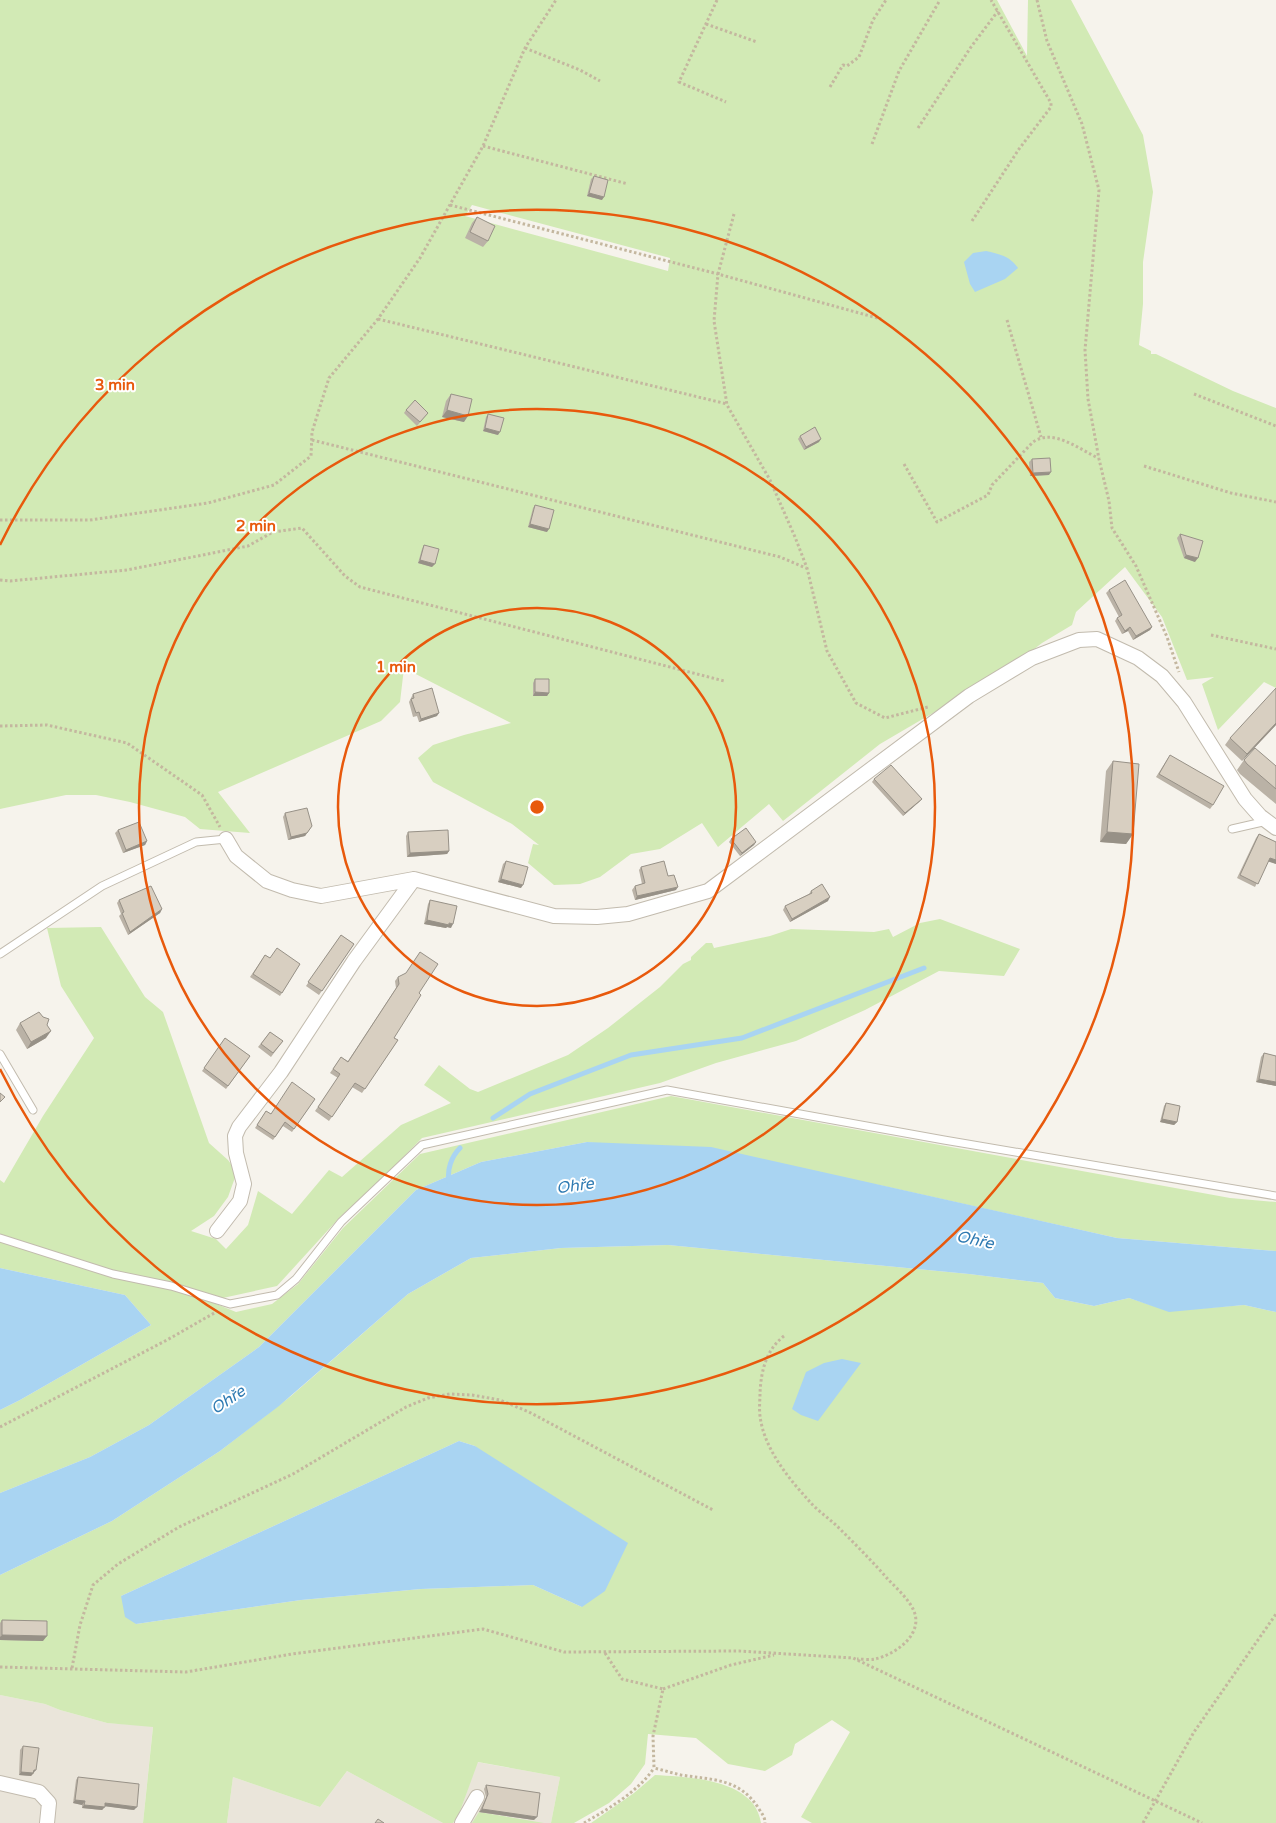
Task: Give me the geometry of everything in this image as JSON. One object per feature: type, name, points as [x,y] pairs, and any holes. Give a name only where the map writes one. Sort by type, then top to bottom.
[{"type":"street","points":[[226,839],[236,856],[267,881],[292,890],[322,896],[414,880],[554,916],[597,917],[628,914],[708,891],[969,696],[1032,658],[1079,640],[1097,639],[1138,658],[1162,676],[1184,702],[1245,799],[1272,825]]},
{"type":"street","points":[[217,1231],[240,1201],[244,1184],[236,1153],[235,1136],[239,1127],[281,1072],[354,961],[414,880]]},
{"type":"street","points":[[0,1782],[39,1792],[49,1803],[47,1823]]},
{"type":"street","points":[[462,1823],[477,1797]]},
{"type":"lane","points":[[1232,829],[1272,825]]},
{"type":"lane","points":[[0,954],[102,886],[196,842],[226,839]]},
{"type":"lane","points":[[0,1054],[33,1110]]},
{"type":"lane","points":[[0,1238],[112,1274],[171,1286],[230,1304],[277,1295],[296,1280],[341,1222],[422,1145],[666,1090],[944,1140],[1276,1196]]},
{"type":"path","points":[[0,520],[90,520],[208,503],[274,485],[311,456],[312,432],[330,378],[378,319],[420,258],[484,146],[525,48],[556,0]]},
{"type":"path","points":[[717,0],[679,82],[726,102]]},
{"type":"path","points":[[830,87],[842,65],[847,66],[859,57],[874,20],[886,0]]},
{"type":"path","points":[[872,144],[899,71],[940,0]]},
{"type":"path","points":[[972,221],[1019,149],[1051,107],[1051,103],[991,0]]},
{"type":"path","points":[[1037,0],[1047,41],[1082,124],[1099,190],[1085,350],[1088,398],[1109,501],[1112,528],[1136,566],[1167,637],[1181,677]]},
{"type":"path","points":[[918,128],[998,11]]},
{"type":"path","points":[[706,24],[757,42]]},
{"type":"path","points":[[525,48],[580,70],[600,81]]},
{"type":"path","points":[[484,146],[628,184]]},
{"type":"path","points":[[450,205],[718,274],[882,319]]},
{"type":"path","points":[[734,214],[718,274],[714,321],[727,404],[770,480],[807,568],[827,651],[856,703],[885,718],[932,706]]},
{"type":"path","points":[[378,319],[727,404]]},
{"type":"path","points":[[1007,320],[1041,437]]},
{"type":"path","points":[[1194,394],[1276,426]]},
{"type":"path","points":[[904,464],[937,522],[988,495],[992,485],[1033,442],[1041,437],[1056,438],[1099,459]]},
{"type":"path","points":[[312,440],[780,557],[807,568]]},
{"type":"path","points":[[1144,466],[1232,493],[1276,502]]},
{"type":"path","points":[[0,580],[10,581],[127,570],[248,546],[273,532],[302,528],[345,576],[360,587],[724,681]]},
{"type":"path","points":[[1211,635],[1276,649]]},
{"type":"path","points":[[0,726],[46,725],[127,743],[202,795],[226,839]]},
{"type":"path","points":[[0,1427],[167,1340],[230,1304]]},
{"type":"path","points":[[0,1667],[186,1672],[292,1654],[483,1629],[564,1652],[739,1651],[875,1659],[890,1653],[903,1645],[914,1632],[917,1621],[913,1609],[837,1526],[810,1502],[779,1464],[766,1438],[760,1415],[760,1376],[767,1357],[776,1342],[784,1336]]},
{"type":"path","points":[[72,1668],[80,1625],[92,1586],[118,1564],[180,1527],[293,1474],[406,1408],[428,1398],[450,1394],[472,1395],[500,1400],[529,1412],[713,1510]]},
{"type":"path","points":[[1143,1823],[1194,1732],[1276,1614]]},
{"type":"path","points":[[605,1652],[622,1679],[663,1689],[731,1665],[778,1654]]},
{"type":"path","points":[[853,1658],[1202,1823]]},
{"type":"path","points":[[584,1823],[636,1787],[647,1778],[654,1768],[653,1736],[663,1689]]},
{"type":"path","points":[[654,1768],[681,1775],[720,1780],[741,1789],[755,1802],[765,1818],[765,1823]]},
{"type":"shaded area","points":[[0,1695],[45,1704],[107,1723],[153,1726],[143,1823],[0,1823]]},
{"type":"shaded area","points":[[477,1762],[560,1777],[551,1823],[453,1823],[459,1814]]},
{"type":"shaded area","points":[[347,1771],[443,1823],[227,1823],[233,1777],[320,1807]]},
{"type":"green space","points":[[0,0],[997,0],[1027,56],[1028,0],[1071,0],[1143,135],[1153,192],[1143,262],[1143,304],[1139,345],[1151,351],[1151,354],[1156,354],[1233,391],[1276,408],[1276,688],[1264,682],[1218,730],[1202,684],[1214,677],[1187,680],[1162,617],[1125,567],[1076,612],[1072,625],[1042,643],[1008,669],[880,744],[783,821],[769,804],[718,847],[702,823],[660,849],[631,854],[600,877],[580,884],[554,885],[528,863],[533,844],[539,845],[512,824],[433,782],[418,758],[433,745],[511,723],[404,668],[400,702],[381,721],[218,792],[250,833],[200,829],[185,817],[96,795],[66,795],[0,809]],"holes":[[[472,205],[670,258],[668,271],[465,216]]]},
{"type":"green space","points":[[940,919],[1020,949],[1004,976],[939,971],[865,1010],[796,1041],[716,1063],[660,1083],[422,1138],[377,1184],[340,1217],[277,1286],[209,1301],[236,1312],[272,1304],[298,1284],[343,1228],[420,1154],[671,1096],[1230,1198],[1276,1202],[1276,1251],[1117,1238],[879,1185],[587,1142],[481,1162],[416,1190],[259,1347],[149,1425],[90,1457],[0,1493],[0,1410],[151,1325],[125,1295],[0,1268],[0,1180],[4,1183],[43,1116],[94,1038],[61,986],[47,928],[101,927],[145,997],[163,1012],[209,1143],[228,1160],[237,1172],[228,1197],[214,1216],[191,1231],[216,1239],[226,1249],[248,1225],[258,1191],[292,1214],[329,1170],[342,1177],[401,1125],[451,1103],[424,1085],[439,1065],[470,1089],[478,1092],[568,1055],[608,1028],[660,987],[683,964],[691,960],[691,957],[706,943],[712,943],[714,948],[770,936],[791,929],[874,932],[889,929],[893,937],[920,923]]},
{"type":"green space","points":[[668,1245],[1043,1283],[1055,1298],[1094,1306],[1129,1298],[1169,1311],[1244,1305],[1276,1312],[1276,1823],[812,1823],[801,1817],[850,1732],[832,1720],[795,1744],[792,1755],[765,1771],[728,1764],[696,1738],[648,1734],[645,1764],[631,1784],[609,1803],[574,1823],[551,1823],[560,1777],[478,1762],[459,1814],[453,1823],[443,1823],[347,1771],[320,1807],[233,1777],[227,1823],[143,1823],[153,1727],[107,1723],[45,1704],[0,1695],[0,1575],[112,1521],[220,1451],[291,1396],[408,1294],[471,1258],[561,1248]],"holes":[[[459,1441],[475,1446],[582,1607],[533,1585],[421,1589],[301,1600],[136,1624],[121,1596]]]},
{"type":"green space","points":[[655,1775],[702,1779],[734,1789],[747,1797],[756,1808],[761,1823],[591,1823],[634,1793]]},
{"type":"green space","points":[[479,1812],[544,1823],[472,1823]]},
{"type":"water","points":[[986,251],[1008,258],[1018,268],[1005,279],[975,292],[970,284],[964,262],[973,253]]},
{"type":"water","name":"Ohře","points":[[587,1142],[711,1147],[1117,1238],[1276,1251],[1276,1312],[1244,1305],[1169,1312],[1129,1298],[1094,1306],[1055,1298],[1043,1283],[668,1245],[561,1248],[471,1258],[408,1294],[279,1406],[220,1451],[112,1521],[0,1575],[0,1493],[90,1457],[149,1425],[259,1347],[416,1190],[481,1162]]},
{"type":"water","points":[[0,1268],[125,1295],[151,1325],[0,1410]]},
{"type":"water","points":[[842,1359],[861,1363],[818,1421],[801,1415],[792,1409],[806,1372],[824,1363]]},
{"type":"water","points":[[459,1441],[475,1446],[628,1543],[605,1591],[582,1607],[533,1585],[421,1589],[301,1600],[136,1624],[125,1617],[121,1596]]},
{"type":"building","points":[[594,176],[608,180],[604,197],[589,193]]},
{"type":"building","points":[[477,217],[495,226],[488,241],[470,232]]},
{"type":"building","points":[[451,394],[472,399],[468,416],[447,410]]},
{"type":"building","points":[[415,400],[428,413],[420,422],[406,410]]},
{"type":"building","points":[[488,414],[504,418],[500,432],[485,428]]},
{"type":"building","points":[[815,427],[821,439],[806,447],[800,436]]},
{"type":"building","points":[[1050,458],[1051,472],[1033,473],[1032,459]]},
{"type":"building","points":[[535,505],[554,510],[549,529],[530,524]]},
{"type":"building","points":[[1180,534],[1203,541],[1198,558],[1186,555]]},
{"type":"building","points":[[424,545],[439,549],[435,564],[420,560]]},
{"type":"building","points":[[1125,580],[1152,627],[1136,636],[1130,627],[1125,631],[1117,618],[1122,615],[1109,590]]},
{"type":"building","points":[[535,679],[549,679],[549,693],[535,692]]},
{"type":"building","points":[[432,688],[439,713],[421,719],[419,712],[416,713],[411,699],[414,698],[413,694]]},
{"type":"building","points":[[1276,688],[1276,723],[1247,754],[1230,738]]},
{"type":"building","points":[[1255,748],[1276,766],[1276,789],[1244,760]]},
{"type":"building","points":[[1170,755],[1224,786],[1213,805],[1159,774]]},
{"type":"building","points":[[1113,761],[1139,764],[1133,834],[1107,832]]},
{"type":"building","points":[[891,765],[922,799],[905,813],[874,779]]},
{"type":"building","points":[[307,808],[312,826],[307,833],[291,837],[285,813]]},
{"type":"building","points":[[139,822],[147,841],[126,850],[118,830]]},
{"type":"building","points":[[746,828],[756,842],[742,853],[731,839]]},
{"type":"building","points":[[448,830],[449,851],[410,853],[408,832]]},
{"type":"building","points":[[1259,834],[1276,842],[1276,860],[1270,858],[1258,884],[1240,875]]},
{"type":"building","points":[[506,861],[528,867],[523,885],[501,879]]},
{"type":"building","points":[[664,861],[668,876],[674,875],[678,887],[637,896],[635,886],[645,883],[641,867]]},
{"type":"building","points":[[822,884],[830,897],[792,919],[785,906],[812,893],[811,891]]},
{"type":"building","points":[[151,886],[162,909],[130,932],[119,900]]},
{"type":"building","points":[[430,900],[457,906],[453,924],[449,923],[449,925],[427,920]]},
{"type":"building","points":[[341,935],[354,944],[322,991],[308,982]]},
{"type":"building","points":[[277,948],[300,964],[282,993],[253,974],[265,955],[270,958]]},
{"type":"building","points":[[420,952],[438,964],[419,993],[421,995],[394,1038],[398,1040],[365,1089],[355,1083],[332,1117],[318,1107],[340,1074],[333,1069],[341,1057],[348,1062],[399,984],[398,977],[406,973]]},
{"type":"building","points":[[39,1012],[43,1017],[49,1019],[47,1025],[51,1031],[31,1042],[20,1023]]},
{"type":"building","points":[[270,1032],[283,1041],[273,1053],[261,1044]]},
{"type":"building","points":[[225,1038],[250,1056],[228,1086],[204,1068]]},
{"type":"building","points":[[1264,1053],[1276,1056],[1276,1082],[1259,1079]]},
{"type":"building","points":[[292,1082],[315,1099],[294,1129],[285,1122],[275,1137],[257,1125],[266,1111],[271,1114]]},
{"type":"building","points":[[0,1093],[5,1097],[0,1102]]},
{"type":"building","points":[[1166,1103],[1180,1106],[1177,1122],[1162,1119]]},
{"type":"building","points":[[2,1620],[47,1621],[47,1636],[2,1635]]},
{"type":"building","points":[[23,1746],[39,1748],[36,1770],[33,1773],[21,1772]]},
{"type":"building","points":[[78,1777],[139,1784],[137,1807],[105,1803],[105,1807],[84,1805],[85,1801],[75,1800]]},
{"type":"building","points":[[486,1785],[540,1793],[537,1817],[482,1809],[488,1794]]},
{"type":"building","points":[[378,1819],[384,1823],[375,1823]]},
{"type":"waterway","points":[[493,1118],[530,1094],[631,1055],[742,1038],[924,968]]},
{"type":"waterway","points":[[449,1181],[450,1164],[460,1148]]}]
